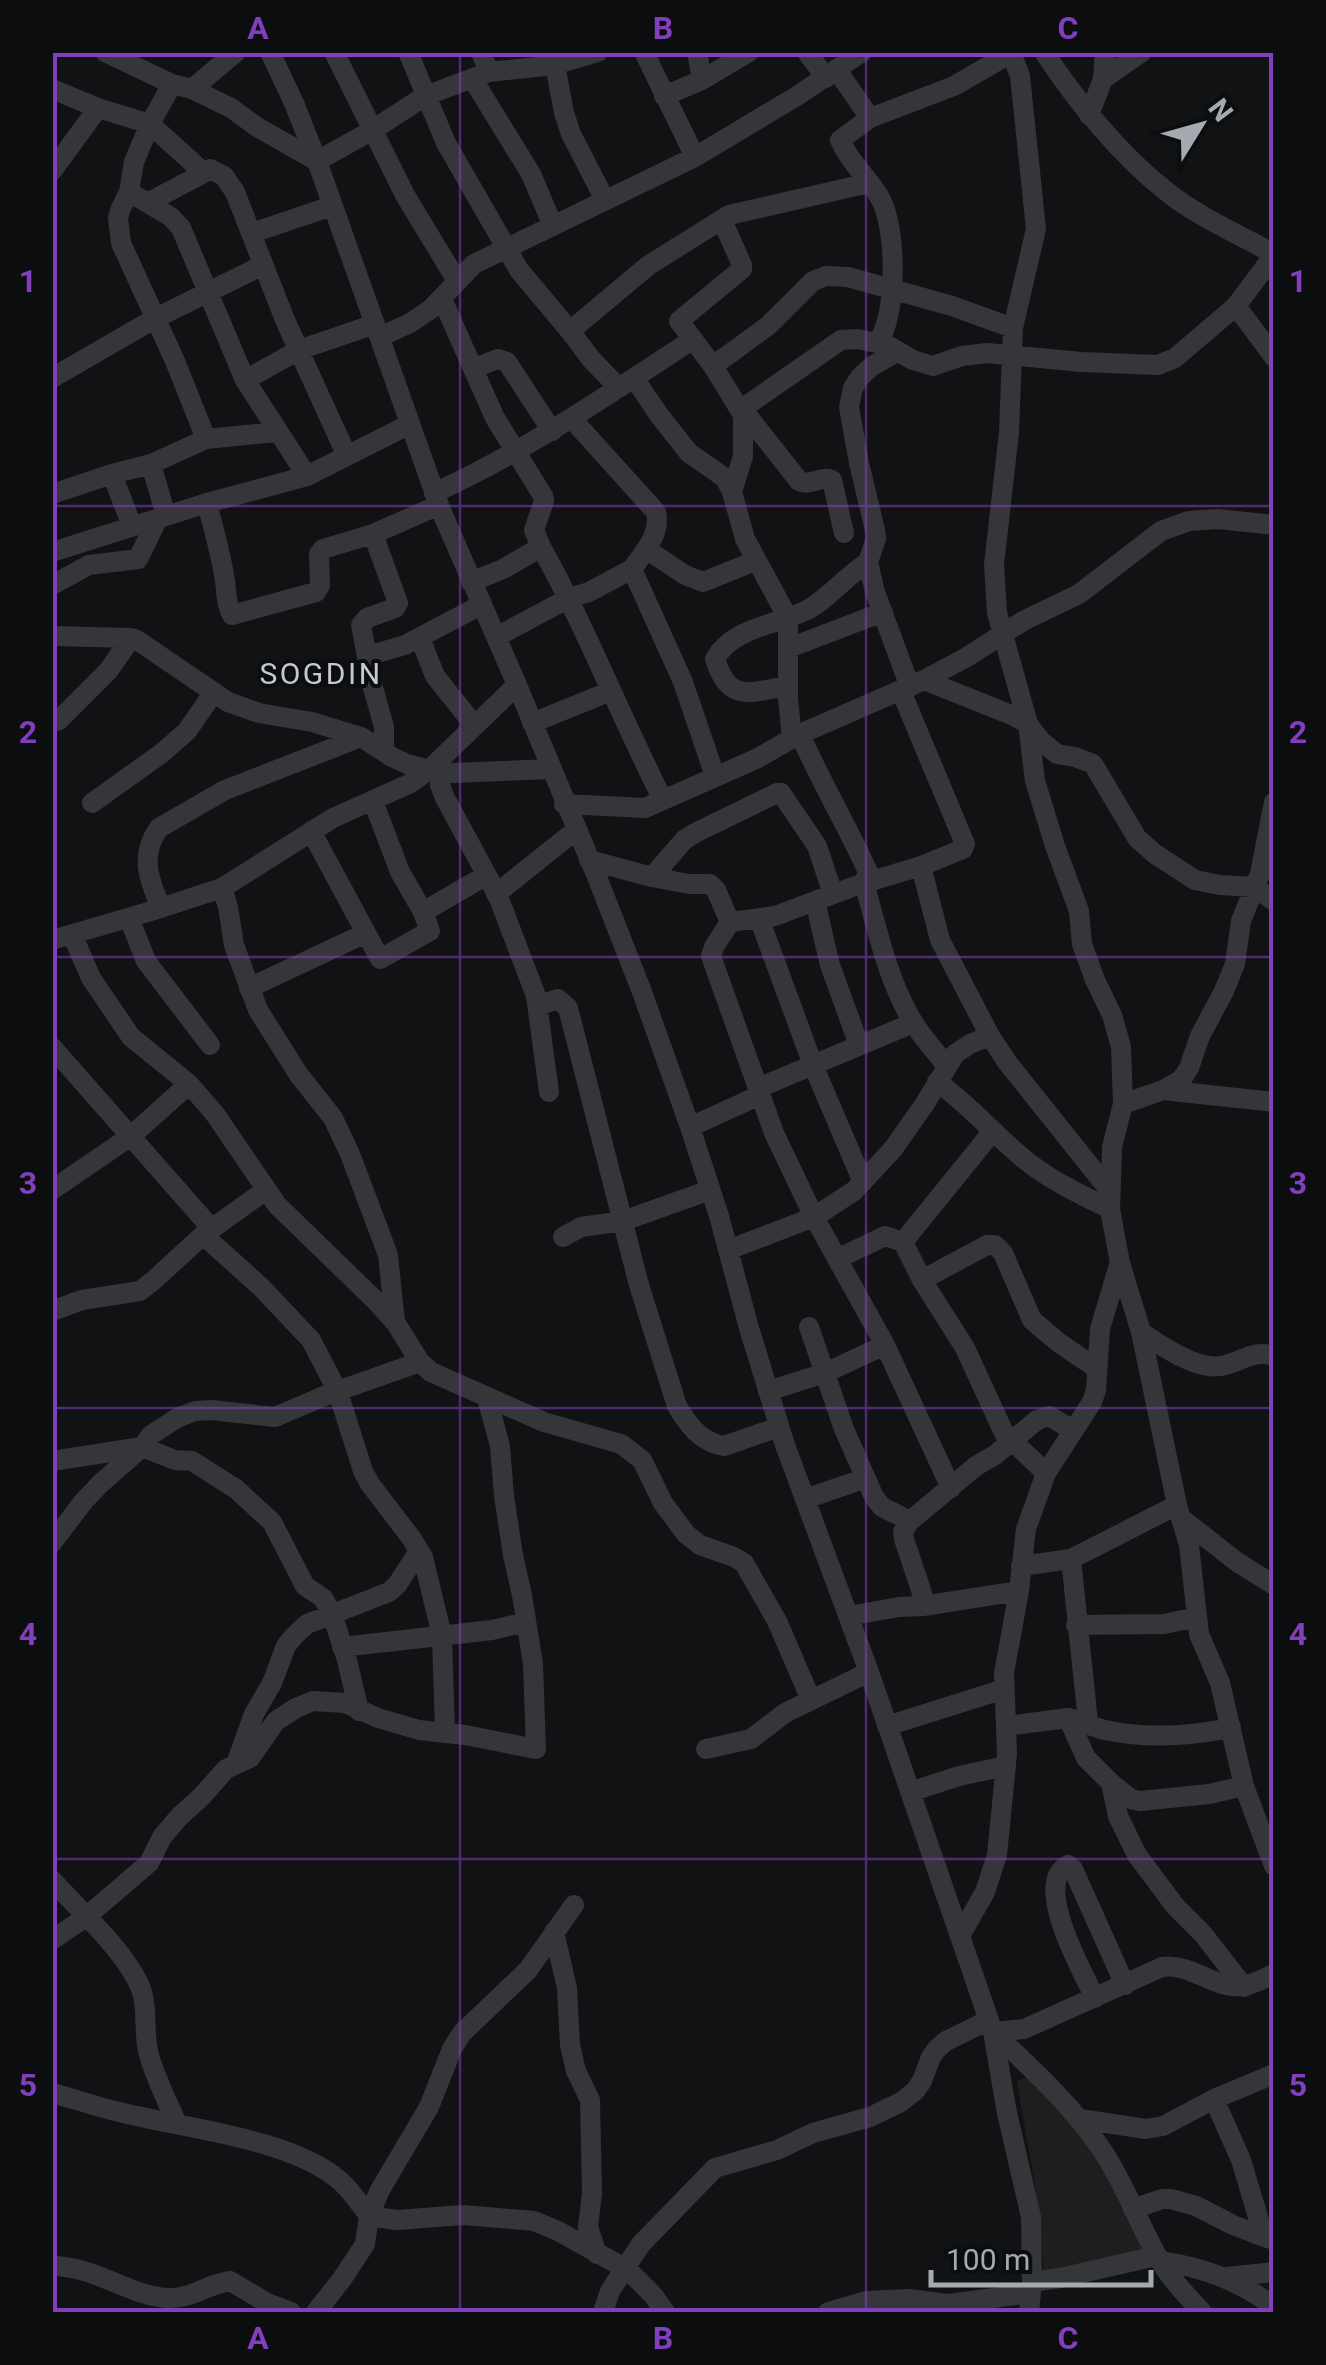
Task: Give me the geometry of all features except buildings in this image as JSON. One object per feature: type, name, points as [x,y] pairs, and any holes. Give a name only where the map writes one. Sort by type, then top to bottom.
[{"type":"street","points":[[104,52],[231,108],[317,161]]},
{"type":"street","points":[[270,52],[317,161],[437,500],[590,860],[690,1126],[779,1427],[869,1672],[991,2026],[1031,2217],[1031,2296]]},
{"type":"street","points":[[334,52],[405,195],[457,281]]},
{"type":"street","points":[[408,52],[446,143],[506,250],[539,296],[591,360],[626,383],[689,452],[720,474],[732,492],[745,539],[788,618],[788,686],[796,737],[868,872],[864,883],[884,959],[897,994],[942,1074],[994,1132],[1034,1167],[1110,1200]]},
{"type":"street","points":[[317,161],[481,67],[598,52]]},
{"type":"street","points":[[644,52],[695,157]]},
{"type":"street","points":[[697,52],[702,80]]},
{"type":"street","points":[[664,96],[702,80],[748,52]]},
{"type":"street","points":[[807,52],[870,118]]},
{"type":"street","points":[[245,380],[299,350],[410,323],[442,299],[474,264],[695,157],[862,52]]},
{"type":"street","points":[[742,412],[840,340],[876,343],[933,366],[974,353],[1158,365],[1175,358],[1236,306],[1274,255],[1167,192],[1089,114],[1044,52]]},
{"type":"street","points":[[1089,114],[1103,79],[1104,52]]},
{"type":"street","points":[[1103,79],[1142,52]]},
{"type":"street","points":[[951,1488],[885,1345],[814,1217],[774,1133],[711,956],[730,922],[775,916],[921,866],[963,849],[965,844],[912,686],[882,612],[868,562],[876,530],[848,406],[852,388],[889,347],[891,228],[880,198],[840,140],[870,118],[954,86],[1011,53],[1020,76],[1036,228],[1013,328],[1008,432],[994,564],[997,612],[1028,724],[1035,781],[1080,911],[1082,944],[1121,1047],[1124,1104],[1112,1147],[1110,1200],[1120,1263],[1141,1332],[1189,1545],[1199,1634],[1220,1683],[1244,1786],[1274,1866]]},
{"type":"street","points":[[206,439],[122,242],[118,218],[150,124],[182,86],[228,55]]},
{"type":"street","points":[[554,59],[571,134],[605,200]]},
{"type":"street","points":[[481,67],[553,226]]},
{"type":"street","points":[[52,89],[150,124],[204,172]]},
{"type":"street","points":[[52,171],[98,108]]},
{"type":"street","points":[[150,202],[204,172],[217,170],[224,176],[235,192],[347,456]]},
{"type":"street","points":[[570,330],[650,264],[734,213],[869,183]]},
{"type":"street","points":[[129,192],[150,202],[181,228],[245,380],[307,476]]},
{"type":"street","points":[[252,232],[332,206]]},
{"type":"street","points":[[722,220],[742,266],[740,271],[679,320],[742,412],[799,481],[832,480],[844,532]]},
{"type":"street","points":[[54,374],[154,318],[264,265]]},
{"type":"street","points":[[712,366],[769,324],[821,276],[848,277],[952,306],[1013,328]]},
{"type":"street","points":[[442,299],[494,418],[543,496],[534,530],[570,598],[630,736],[663,800]]},
{"type":"street","points":[[1236,306],[1274,357]]},
{"type":"street","points":[[207,502],[232,615],[316,592],[320,585],[321,551],[430,509],[437,500],[552,432],[692,340]]},
{"type":"street","points":[[474,368],[498,360],[507,362],[552,432]]},
{"type":"street","points":[[732,492],[742,456],[742,412]]},
{"type":"street","points":[[496,637],[632,570],[656,530],[656,512],[572,419]]},
{"type":"street","points":[[52,552],[207,502],[307,476],[410,424]]},
{"type":"street","points":[[52,494],[151,464],[206,439],[277,432]]},
{"type":"street","points":[[52,585],[88,564],[138,559],[162,517],[151,464]]},
{"type":"street","points":[[112,474],[132,526]]},
{"type":"street","points":[[564,804],[645,808],[756,759],[968,656],[1023,620],[1079,594],[1162,532],[1189,521],[1218,518],[1274,524]]},
{"type":"street","points":[[373,534],[398,603],[396,608],[360,625],[384,727],[384,751]]},
{"type":"street","points":[[471,582],[541,547]]},
{"type":"street","points":[[646,549],[703,582],[755,561]]},
{"type":"street","points":[[788,686],[739,693],[722,679],[715,659],[721,649],[749,631],[814,606],[846,576],[868,562]]},
{"type":"street","points":[[632,570],[683,682],[715,776]]},
{"type":"street","points":[[366,656],[405,645],[481,606]]},
{"type":"street","points":[[789,648],[882,612]]},
{"type":"street","points":[[52,636],[131,638],[228,702],[361,737],[408,764],[434,771],[551,770]]},
{"type":"street","points":[[58,721],[109,670],[131,638]]},
{"type":"street","points":[[420,638],[435,676],[475,726]]},
{"type":"street","points":[[517,685],[434,771],[311,831],[222,888],[62,937],[131,1037],[188,1084],[224,1126],[289,1218],[378,1303],[420,1362],[431,1372],[544,1422],[621,1444],[642,1460],[663,1504],[686,1534],[700,1545],[744,1563],[777,1620],[811,1700]]},
{"type":"street","points":[[912,686],[1014,716],[1028,724],[1056,754],[1093,764],[1137,838],[1155,854],[1194,880],[1254,887],[1274,901]]},
{"type":"street","points":[[532,722],[611,691]]},
{"type":"street","points":[[92,803],[187,731],[214,692]]},
{"type":"street","points":[[161,908],[147,870],[153,836],[159,828],[225,790],[361,737]]},
{"type":"street","points":[[434,771],[507,917],[538,1006],[549,1092]]},
{"type":"street","points":[[652,878],[684,840],[782,793],[817,846],[830,965],[859,1045]]},
{"type":"street","points":[[311,831],[364,934],[382,958],[430,931],[400,872],[373,800]]},
{"type":"street","points":[[1124,1104],[1163,1090],[1181,1080],[1189,1068],[1235,964],[1241,921],[1260,874],[1274,802]]},
{"type":"street","points":[[422,912],[491,885],[576,830]]},
{"type":"street","points":[[590,860],[652,878],[710,884],[730,922]]},
{"type":"street","points":[[921,866],[940,940],[990,1036],[1110,1200]]},
{"type":"street","points":[[222,888],[234,945],[258,1010],[299,1075],[334,1118],[350,1154],[388,1255],[395,1322]]},
{"type":"street","points":[[129,918],[146,961],[210,1045]]},
{"type":"street","points":[[758,918],[813,1065],[863,1182]]},
{"type":"street","points":[[249,988],[364,934]]},
{"type":"street","points":[[538,1006],[558,999],[568,1008],[657,1347],[677,1406],[687,1423],[708,1442],[724,1446],[779,1427]]},
{"type":"street","points":[[690,1126],[813,1065],[913,1024]]},
{"type":"street","points":[[728,1250],[814,1217],[863,1182],[893,1149],[955,1054],[990,1036]]},
{"type":"street","points":[[52,1048],[131,1136],[208,1232],[311,1340],[338,1392],[370,1484],[420,1551],[442,1636],[445,1733]]},
{"type":"street","points":[[52,1190],[131,1136],[188,1084]]},
{"type":"street","points":[[1163,1090],[1274,1102]]},
{"type":"street","points":[[903,1242],[994,1132]]},
{"type":"street","points":[[52,1311],[82,1300],[140,1291],[208,1232],[266,1190]]},
{"type":"street","points":[[563,1237],[581,1227],[623,1221],[710,1190]]},
{"type":"street","points":[[839,1258],[877,1238],[892,1237],[903,1242],[964,1348],[998,1422],[1012,1442],[1046,1473]]},
{"type":"street","points":[[922,1280],[987,1244],[995,1245],[1003,1253],[1032,1320],[1096,1368]]},
{"type":"street","points":[[960,1936],[992,1874],[997,1855],[1006,1766],[1004,1673],[1020,1591],[1026,1530],[1046,1473],[1092,1402],[1100,1329],[1120,1263]]},
{"type":"street","points":[[809,1328],[844,1429],[866,1478],[882,1507],[910,1521]]},
{"type":"street","points":[[1141,1332],[1172,1352],[1208,1366],[1221,1366],[1262,1352],[1274,1356]]},
{"type":"street","points":[[768,1391],[825,1373],[885,1345]]},
{"type":"street","points":[[52,1543],[82,1502],[152,1435],[176,1418],[196,1411],[275,1417],[420,1362]]},
{"type":"street","points":[[52,1940],[86,1917],[149,1863],[162,1837],[179,1817],[226,1769],[250,1758],[276,1720],[313,1700],[344,1703],[419,1730],[536,1749],[533,1664],[512,1556],[500,1446],[486,1398]]},
{"type":"street","points":[[923,1606],[904,1539],[903,1532],[910,1521],[1037,1420],[1049,1416],[1073,1430]]},
{"type":"street","points":[[52,1460],[142,1448],[176,1460],[192,1461],[236,1489],[272,1522],[300,1579],[323,1598],[332,1614],[359,1710]]},
{"type":"street","points":[[805,1499],[866,1478]]},
{"type":"street","points":[[1021,1566],[1071,1559],[1179,1512]]},
{"type":"street","points":[[1179,1512],[1237,1562],[1274,1586]]},
{"type":"street","points":[[236,1764],[286,1646],[308,1624],[389,1592],[420,1551]]},
{"type":"street","points":[[1071,1559],[1078,1720],[1086,1758],[1111,1783],[1140,1801],[1244,1786]]},
{"type":"street","points":[[848,1616],[1020,1591]]},
{"type":"street","points":[[1076,1626],[1164,1624],[1197,1616]]},
{"type":"street","points":[[342,1647],[492,1630],[526,1622]]},
{"type":"street","points":[[706,1749],[751,1739],[786,1712],[869,1672]]},
{"type":"street","points":[[887,1726],[1004,1690]]},
{"type":"street","points":[[1006,1726],[1078,1720],[1102,1730],[1153,1735],[1200,1734],[1231,1728]]},
{"type":"street","points":[[910,1792],[1006,1766]]},
{"type":"street","points":[[1111,1783],[1118,1816],[1137,1855],[1244,1986]]},
{"type":"street","points":[[1095,1998],[1055,1900],[1064,1866],[1073,1869],[1125,1984]]},
{"type":"street","points":[[52,1880],[128,1965],[140,1986],[148,2049],[177,2124]]},
{"type":"street","points":[[316,2312],[364,2244],[369,2216],[380,2190],[429,2106],[462,2033],[528,1970],[574,1905]]},
{"type":"street","points":[[554,1932],[567,1988],[570,2046],[576,2071],[590,2100],[592,2193],[588,2227],[597,2254]]},
{"type":"street","points":[[603,2312],[610,2291],[641,2244],[716,2168],[870,2117],[901,2102],[922,2082],[931,2057],[946,2041],[991,2026],[1024,2030],[1162,1967],[1188,1968],[1218,1983],[1244,1986],[1274,1974]]},
{"type":"street","points":[[991,2026],[1080,2118],[1105,2153],[1158,2258],[1202,2312]]},
{"type":"street","points":[[1080,2118],[1146,2129],[1163,2126],[1274,2074]]},
{"type":"street","points":[[52,2092],[118,2112],[281,2150],[340,2180],[369,2216],[398,2220],[463,2216],[534,2221],[625,2268],[653,2294],[665,2312]]},
{"type":"street","points":[[1214,2099],[1269,2239]]},
{"type":"street","points":[[1133,2209],[1171,2199],[1269,2239]]},
{"type":"street","points":[[828,2312],[866,2302],[909,2299],[948,2304],[1031,2296],[1060,2278],[1158,2258],[1226,2277],[1274,2306]]},
{"type":"street","points":[[52,2265],[167,2298],[186,2296],[230,2281],[291,2312]]},
{"type":"street","points":[[1226,2277],[1274,2272]]},
{"type":"shaded area","points":[[1032,2075],[1108,2172],[1146,2255],[1044,2278],[1039,2210],[1017,2081]]},
{"type":"district","name":"SOGDIN","points":[[321,673]]}]
